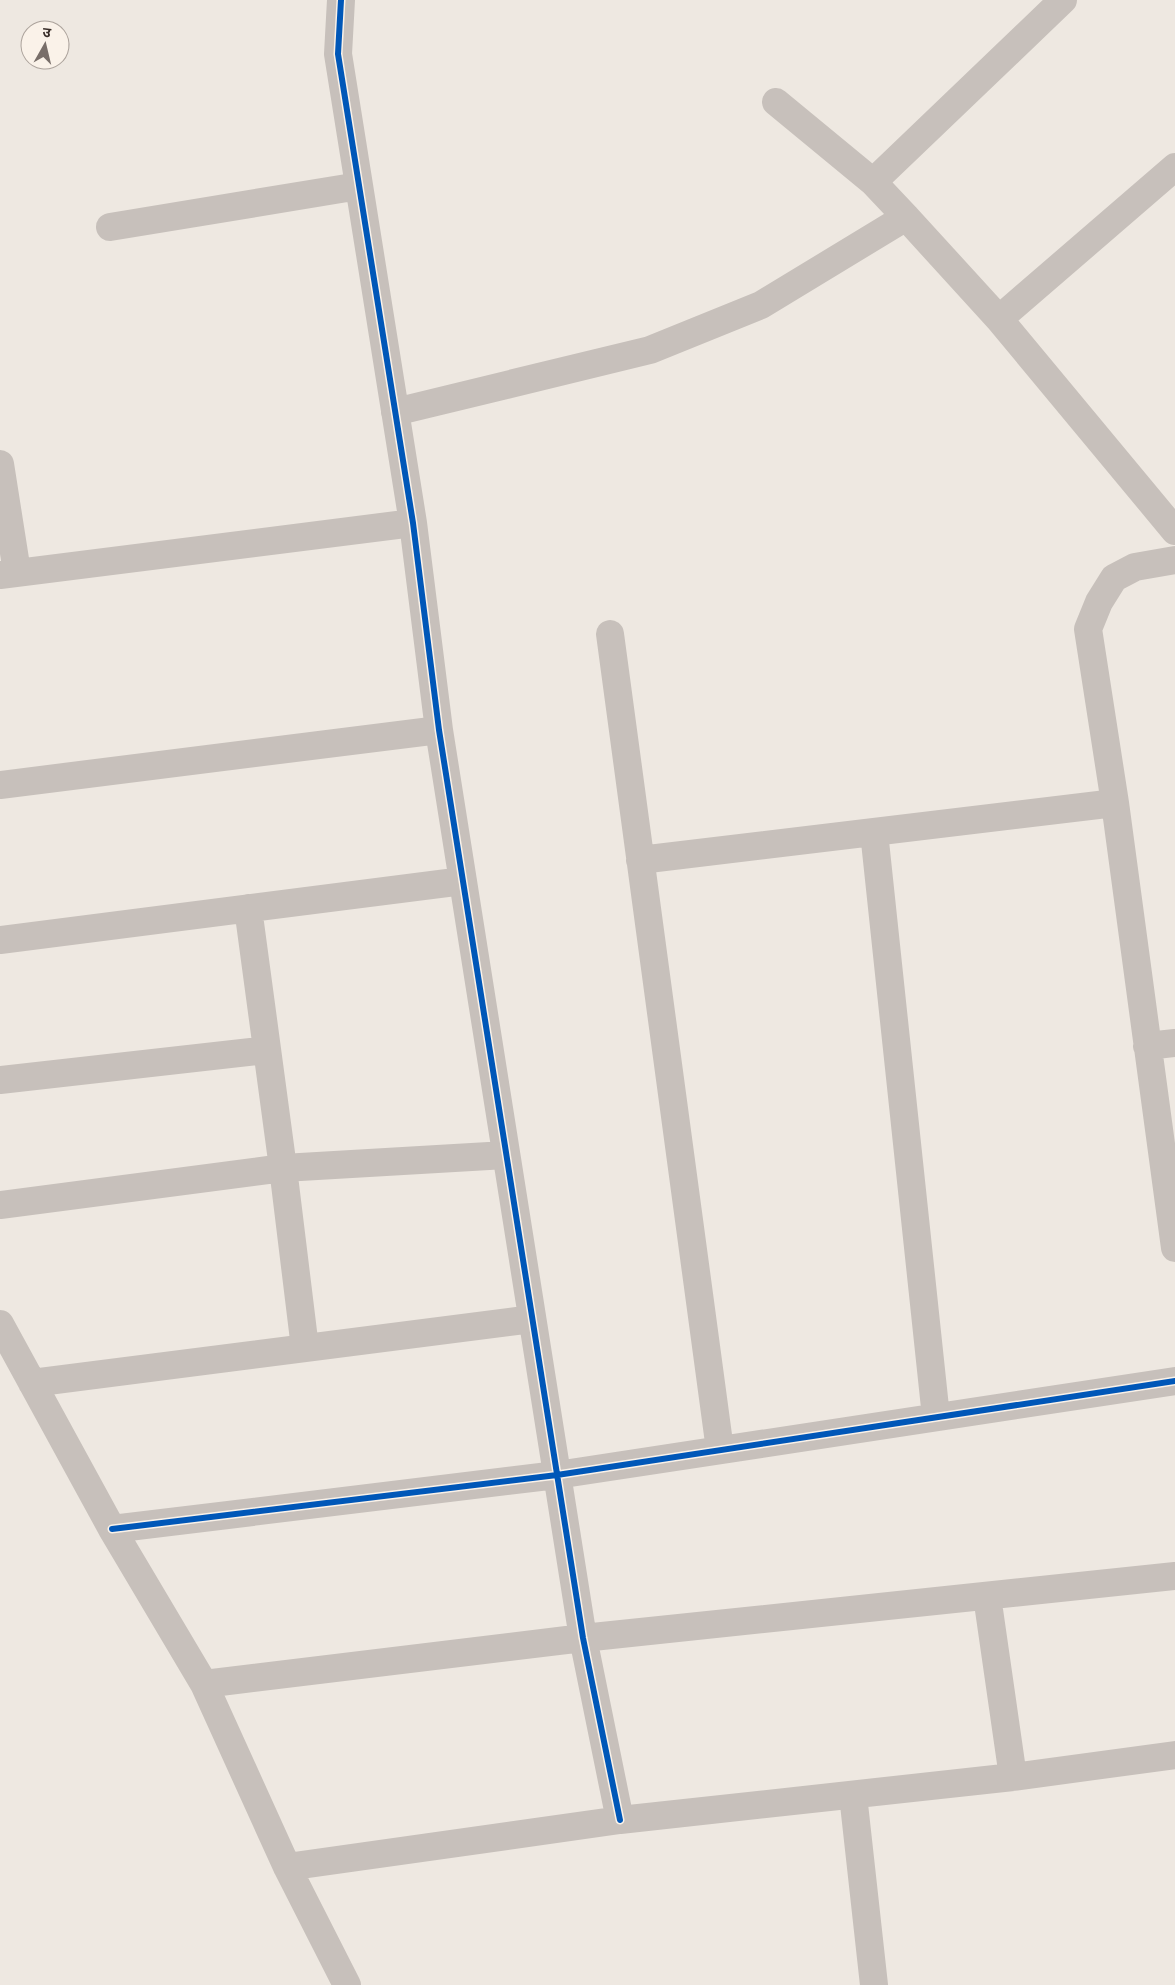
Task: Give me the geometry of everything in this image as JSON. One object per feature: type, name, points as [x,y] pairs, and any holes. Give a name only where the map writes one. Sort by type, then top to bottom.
[{"type":"street","points":[[341,0],[338,54],[412,523],[439,730],[582,1638],[620,1820]]},
{"type":"street","points":[[873,182],[1063,0]]},
{"type":"street","points":[[776,102],[873,182],[906,217],[999,319],[1175,531]]},
{"type":"street","points":[[999,319],[1175,167]]},
{"type":"street","points":[[110,227],[359,186]]},
{"type":"street","points":[[395,412],[650,350],[761,305],[906,217]]},
{"type":"street","points":[[0,464],[9,573],[412,523]]},
{"type":"street","points":[[1175,560],[1135,567],[1114,578],[1099,602],[1088,629],[1115,802],[1175,1248]]},
{"type":"street","points":[[610,634],[720,1450]]},
{"type":"street","points":[[0,785],[439,730]]},
{"type":"street","points":[[640,860],[1115,802]]},
{"type":"street","points":[[874,832],[936,1417]]},
{"type":"street","points":[[0,940],[463,880]]},
{"type":"street","points":[[248,908],[268,1050],[305,1348]]},
{"type":"street","points":[[1147,1046],[1175,1043]]},
{"type":"street","points":[[0,1080],[268,1050]]},
{"type":"street","points":[[0,1205],[283,1168],[506,1155]]},
{"type":"street","points":[[32,1382],[532,1319]]},
{"type":"street","points":[[0,1324],[112,1529],[204,1684],[287,1867],[347,1985]]},
{"type":"street","points":[[112,1529],[557,1475],[1175,1381]]},
{"type":"street","points":[[204,1684],[582,1638],[1175,1576]]},
{"type":"street","points":[[987,1596],[1013,1777]]},
{"type":"street","points":[[287,1867],[620,1820],[1013,1777],[1175,1755]]},
{"type":"street","points":[[853,1795],[874,1985]]},
{"type":"cycle path","points":[[341,0],[338,54],[413,523],[439,730],[583,1638],[620,1820]]},
{"type":"cycle path","points":[[112,1529],[557,1475],[1175,1381]]}]
